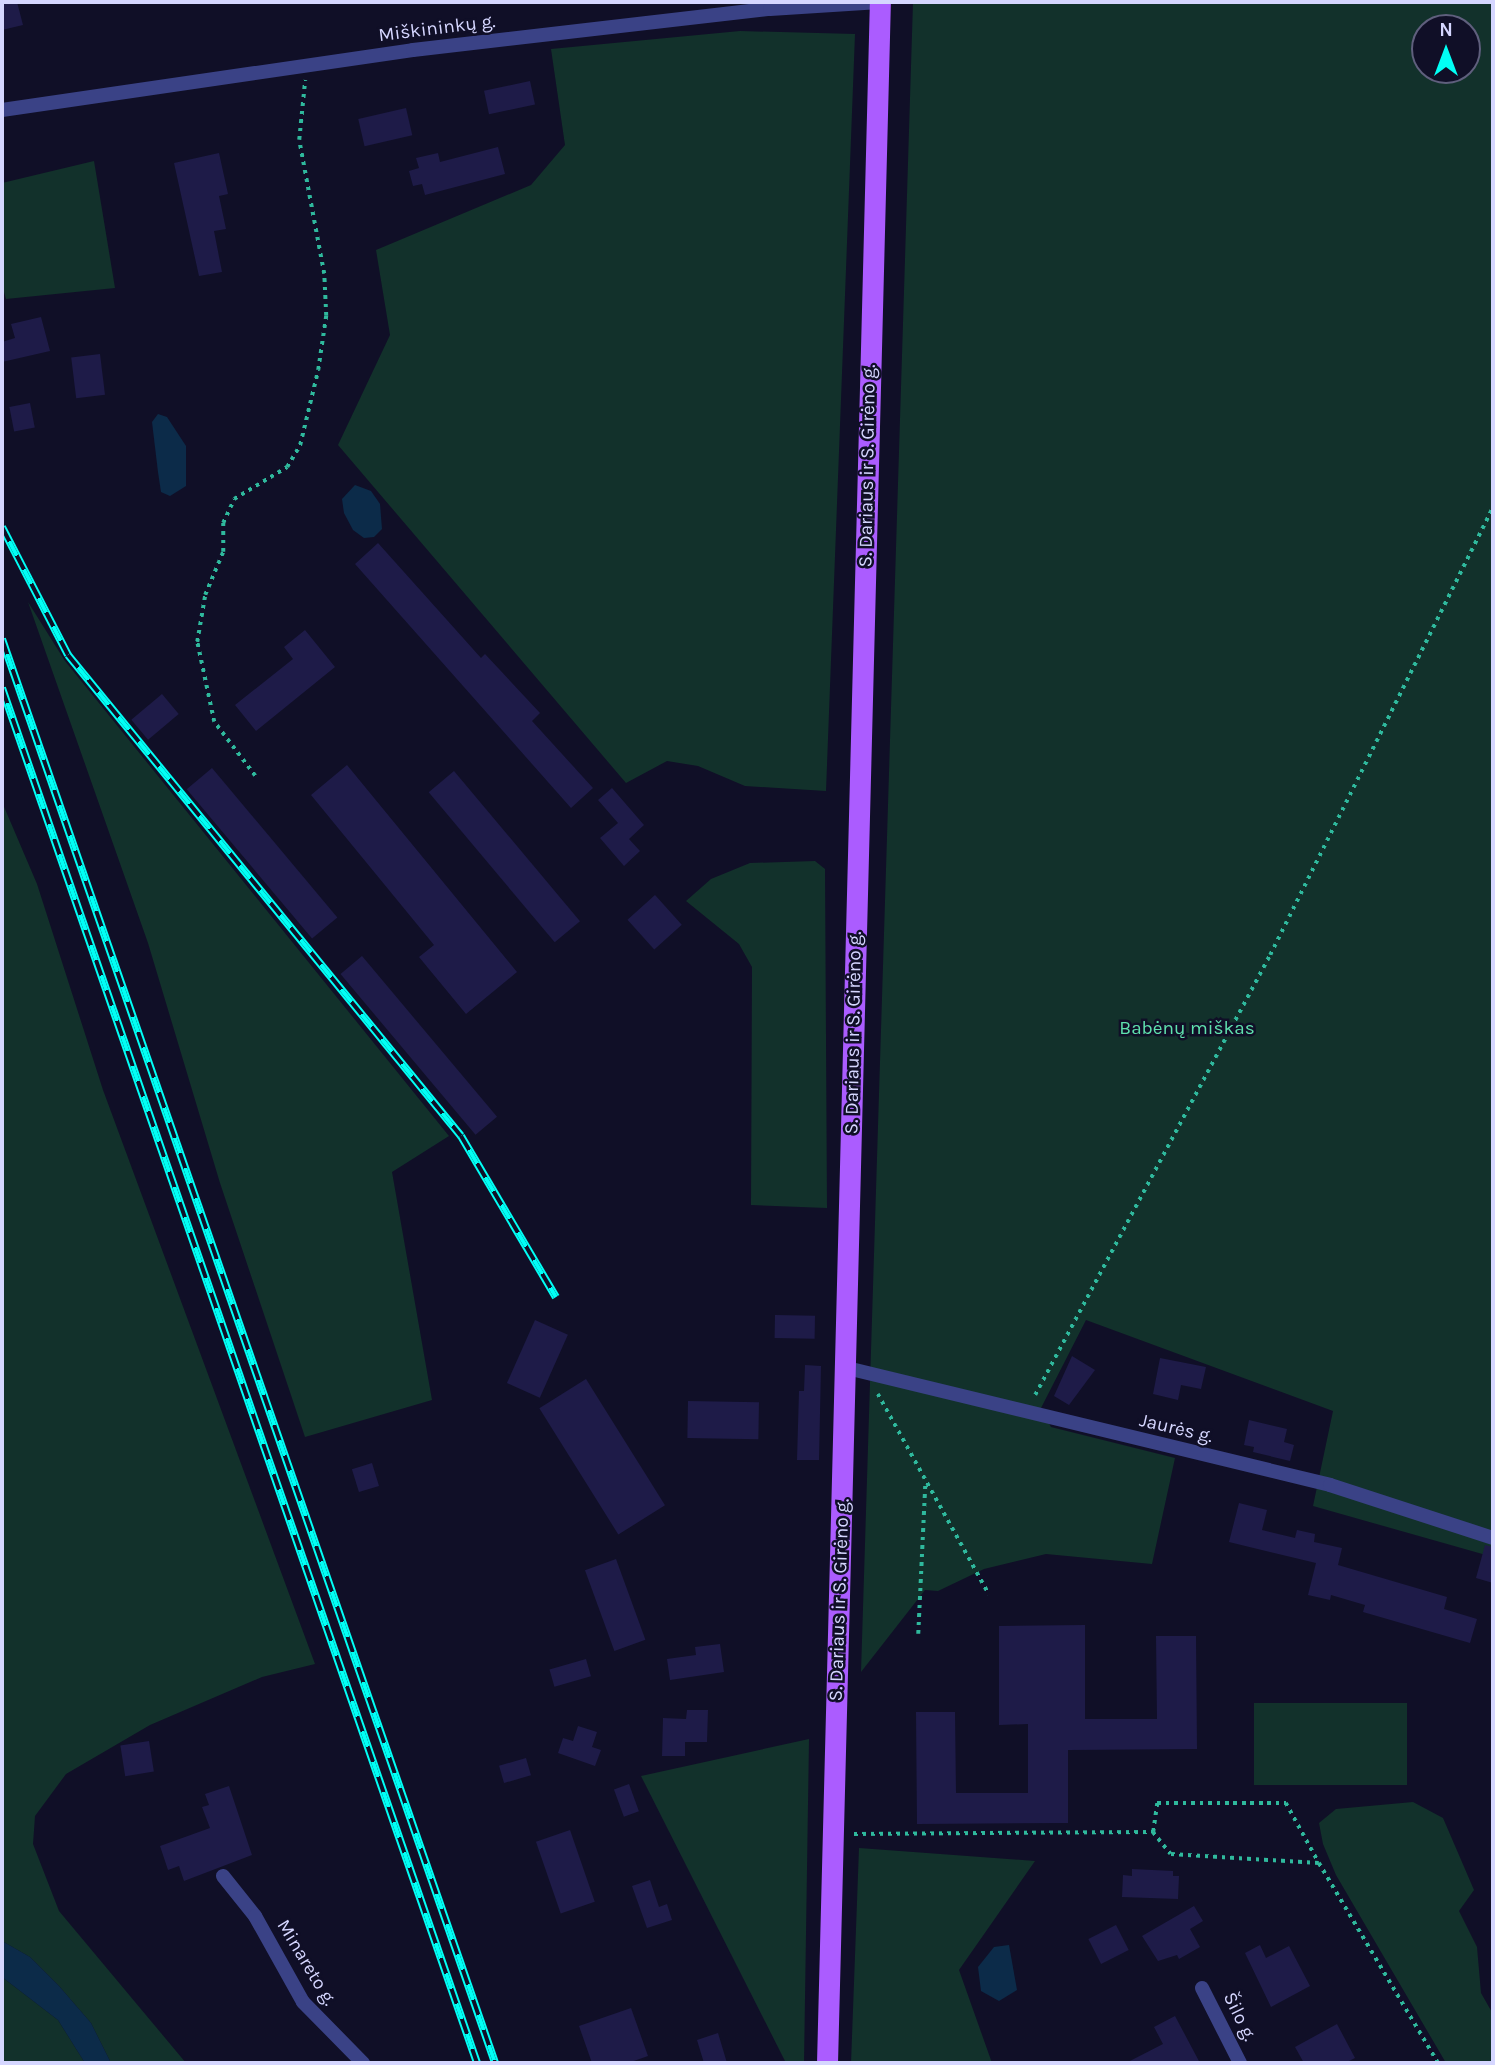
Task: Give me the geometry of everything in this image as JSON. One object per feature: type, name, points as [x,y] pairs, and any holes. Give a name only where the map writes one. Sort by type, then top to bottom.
[{"type":"main road","name":"S. Dariaus ir S. Girėno g.","points":[[827,2063],[833,1834],[856,1370],[880,2]]},
{"type":"street","name":"Miškininkų g.","points":[[2,110],[413,50],[770,9],[880,2]]},
{"type":"street","name":"Jaurės g.","points":[[856,1370],[1330,1485],[1493,1538]]},
{"type":"street","name":"Minareto g.","points":[[223,1876],[256,1916],[303,2002],[363,2063]]},
{"type":"street","name":"Šilo g.","points":[[1202,1988],[1240,2063]]},
{"type":"path","points":[[256,776],[214,722],[197,642],[205,595],[223,552],[223,523],[234,499],[286,467],[300,445],[318,370],[326,316],[324,274],[299,140],[304,68]]},
{"type":"path","points":[[1026,1412],[1270,955],[1493,507]]},
{"type":"path","points":[[856,1370],[989,1594]]},
{"type":"path","points":[[918,1634],[926,1485]]},
{"type":"path","points":[[1319,1864],[1171,1854],[1153,1832],[1157,1803],[1286,1803],[1319,1864],[1438,2063]]},
{"type":"path","points":[[833,1834],[1153,1832]]},
{"type":"green space","name":"Babėnų miškas","points":[[913,2],[1493,2],[1493,1557],[1313,1506],[1333,1411],[1086,1320],[1041,1408],[1051,1427],[1175,1458],[1152,1564],[1046,1554],[984,1569],[938,1591],[925,1590],[861,1672]]},
{"type":"green space","points":[[740,31],[855,34],[826,791],[745,786],[698,766],[667,761],[626,783],[338,445],[390,335],[376,250],[531,185],[565,145],[551,49]]},
{"type":"green space","points":[[94,161],[115,288],[6,299],[2,285],[2,183]]},
{"type":"green space","points":[[28,602],[65,661],[449,1136],[392,1172],[432,1400],[305,1437],[220,1183],[148,943]]},
{"type":"green space","points":[[2,802],[37,884],[103,1090],[315,1664],[262,1677],[150,1725],[66,1774],[35,1816],[33,1844],[59,1911],[186,2063],[111,2063],[91,2023],[59,1986],[30,1957],[2,1941]]},
{"type":"green space","points":[[815,861],[825,869],[827,1208],[751,1205],[752,967],[739,944],[686,901],[711,879],[750,863]]},
{"type":"green space","points":[[1254,1703],[1407,1703],[1407,1785],[1254,1785]]},
{"type":"green space","points":[[809,1739],[804,2063],[786,2063],[641,1776]]},
{"type":"green space","points":[[1413,1802],[1443,1818],[1474,1890],[1459,1911],[1477,1947],[1481,1993],[1493,2014],[1493,2063],[1446,2063],[1336,1875],[1323,1844],[1319,1823],[1336,1809]]},
{"type":"green space","points":[[859,1848],[1035,1861],[959,1970],[992,2063],[851,2063]]},
{"type":"green space","points":[[2,1977],[58,2020],[85,2063],[2,2063]]},
{"type":"water","points":[[158,414],[167,417],[186,446],[186,486],[170,496],[161,492],[158,472],[152,422]]},
{"type":"water","points":[[355,485],[371,491],[380,504],[382,529],[374,537],[364,538],[353,530],[344,513],[342,499]]},
{"type":"water","points":[[2,1941],[30,1957],[59,1986],[91,2023],[111,2063],[85,2063],[58,2020],[2,1977]]},
{"type":"water","points":[[1009,1945],[1017,1990],[999,2001],[981,1991],[978,1967],[994,1947]]},
{"type":"building","points":[[2,2],[17,2],[23,25],[2,30]]},
{"type":"building","points":[[530,81],[535,104],[489,114],[484,91]]},
{"type":"building","points":[[406,108],[412,135],[365,146],[358,119]]},
{"type":"building","points":[[498,147],[505,174],[425,195],[422,184],[413,186],[409,171],[419,168],[416,158],[438,153],[440,162]]},
{"type":"building","points":[[219,153],[228,194],[219,196],[226,229],[214,231],[222,272],[199,276],[174,163]]},
{"type":"building","points":[[41,317],[50,351],[2,362],[2,342],[15,338],[11,324]]},
{"type":"building","points":[[100,354],[105,395],[76,398],[71,358]]},
{"type":"building","points":[[30,403],[35,428],[14,432],[9,407]]},
{"type":"building","points":[[378,543],[481,658],[485,654],[540,713],[532,721],[593,788],[571,808],[355,564]]},
{"type":"building","points":[[305,630],[335,667],[256,731],[235,705],[293,659],[284,647]]},
{"type":"building","points":[[162,694],[179,714],[148,740],[131,720]]},
{"type":"building","points":[[347,765],[517,972],[466,1014],[419,957],[434,945],[311,795]]},
{"type":"building","points":[[212,768],[337,917],[312,939],[187,789]]},
{"type":"building","points":[[454,771],[580,921],[555,942],[429,792]]},
{"type":"building","points":[[612,788],[644,825],[629,839],[640,851],[624,866],[600,838],[618,823],[598,800]]},
{"type":"building","points":[[655,895],[682,925],[654,949],[628,920]]},
{"type":"building","points":[[362,956],[497,1117],[476,1135],[341,974]]},
{"type":"building","points":[[775,1315],[815,1316],[815,1339],[775,1338]]},
{"type":"building","points":[[535,1320],[568,1335],[540,1398],[507,1383]]},
{"type":"building","points":[[1072,1356],[1095,1370],[1069,1405],[1054,1396]]},
{"type":"building","points":[[1160,1358],[1206,1367],[1201,1389],[1181,1385],[1178,1400],[1153,1394]]},
{"type":"building","points":[[805,1365],[821,1366],[819,1460],[797,1460],[799,1391],[804,1391]]},
{"type":"building","points":[[586,1379],[665,1505],[618,1535],[539,1408]]},
{"type":"building","points":[[688,1401],[759,1402],[758,1439],[687,1438]]},
{"type":"building","points":[[1249,1420],[1287,1429],[1284,1442],[1294,1445],[1290,1461],[1253,1452],[1254,1447],[1244,1445]]},
{"type":"building","points":[[372,1463],[379,1486],[359,1492],[352,1469]]},
{"type":"building","points":[[1239,1503],[1267,1510],[1262,1530],[1295,1538],[1297,1530],[1315,1534],[1314,1542],[1342,1548],[1338,1565],[1447,1597],[1444,1609],[1477,1619],[1470,1643],[1363,1612],[1365,1605],[1331,1595],[1330,1600],[1308,1595],[1316,1563],[1229,1542]]},
{"type":"building","points":[[1485,1545],[1493,1547],[1493,1583],[1476,1578]]},
{"type":"building","points":[[616,1559],[645,1640],[614,1651],[585,1570]]},
{"type":"building","points":[[1085,1625],[1085,1719],[1157,1719],[1156,1636],[1196,1636],[1197,1749],[1068,1750],[1068,1823],[917,1824],[916,1712],[955,1712],[956,1793],[1028,1793],[1028,1724],[999,1725],[999,1626]]},
{"type":"building","points":[[720,1644],[724,1672],[670,1680],[667,1659],[696,1655],[695,1647]]},
{"type":"building","points":[[586,1659],[591,1676],[554,1687],[549,1669]]},
{"type":"building","points":[[687,1710],[708,1710],[707,1742],[685,1742],[685,1756],[662,1756],[663,1718],[686,1719]]},
{"type":"building","points":[[578,1726],[597,1732],[592,1747],[601,1750],[595,1766],[558,1753],[563,1738],[573,1741]]},
{"type":"building","points":[[149,1741],[154,1772],[125,1776],[120,1746]]},
{"type":"building","points":[[526,1758],[531,1775],[504,1783],[499,1766]]},
{"type":"building","points":[[629,1784],[639,1811],[624,1817],[614,1789]]},
{"type":"building","points":[[229,1786],[252,1855],[184,1881],[179,1866],[168,1870],[160,1846],[210,1828],[202,1807],[209,1805],[205,1794]]},
{"type":"building","points":[[570,1830],[595,1902],[561,1914],[536,1842]]},
{"type":"building","points":[[1132,1869],[1173,1871],[1173,1876],[1179,1876],[1178,1899],[1122,1897],[1123,1875],[1132,1876]]},
{"type":"building","points":[[650,1880],[659,1907],[667,1904],[672,1920],[647,1928],[632,1886]]},
{"type":"building","points":[[1194,1906],[1203,1921],[1190,1929],[1200,1947],[1179,1959],[1177,1955],[1158,1961],[1142,1936]]},
{"type":"building","points":[[1116,1925],[1129,1950],[1101,1964],[1088,1939]]},
{"type":"building","points":[[1260,1945],[1266,1958],[1289,1946],[1310,1986],[1271,2007],[1245,1953]]},
{"type":"building","points":[[631,2008],[648,2056],[628,2063],[592,2063],[579,2026]]},
{"type":"building","points":[[1175,2016],[1200,2063],[1126,2063],[1163,2044],[1154,2027]]},
{"type":"building","points":[[1337,2024],[1355,2058],[1345,2063],[1304,2063],[1295,2047]]},
{"type":"building","points":[[718,2033],[727,2063],[704,2063],[697,2040]]},
{"type":"railway","points":[[2,527],[68,655],[461,1136],[556,1297]]},
{"type":"railway","points":[[2,639],[495,2063]]},
{"type":"railway","points":[[2,688],[477,2063]]}]
